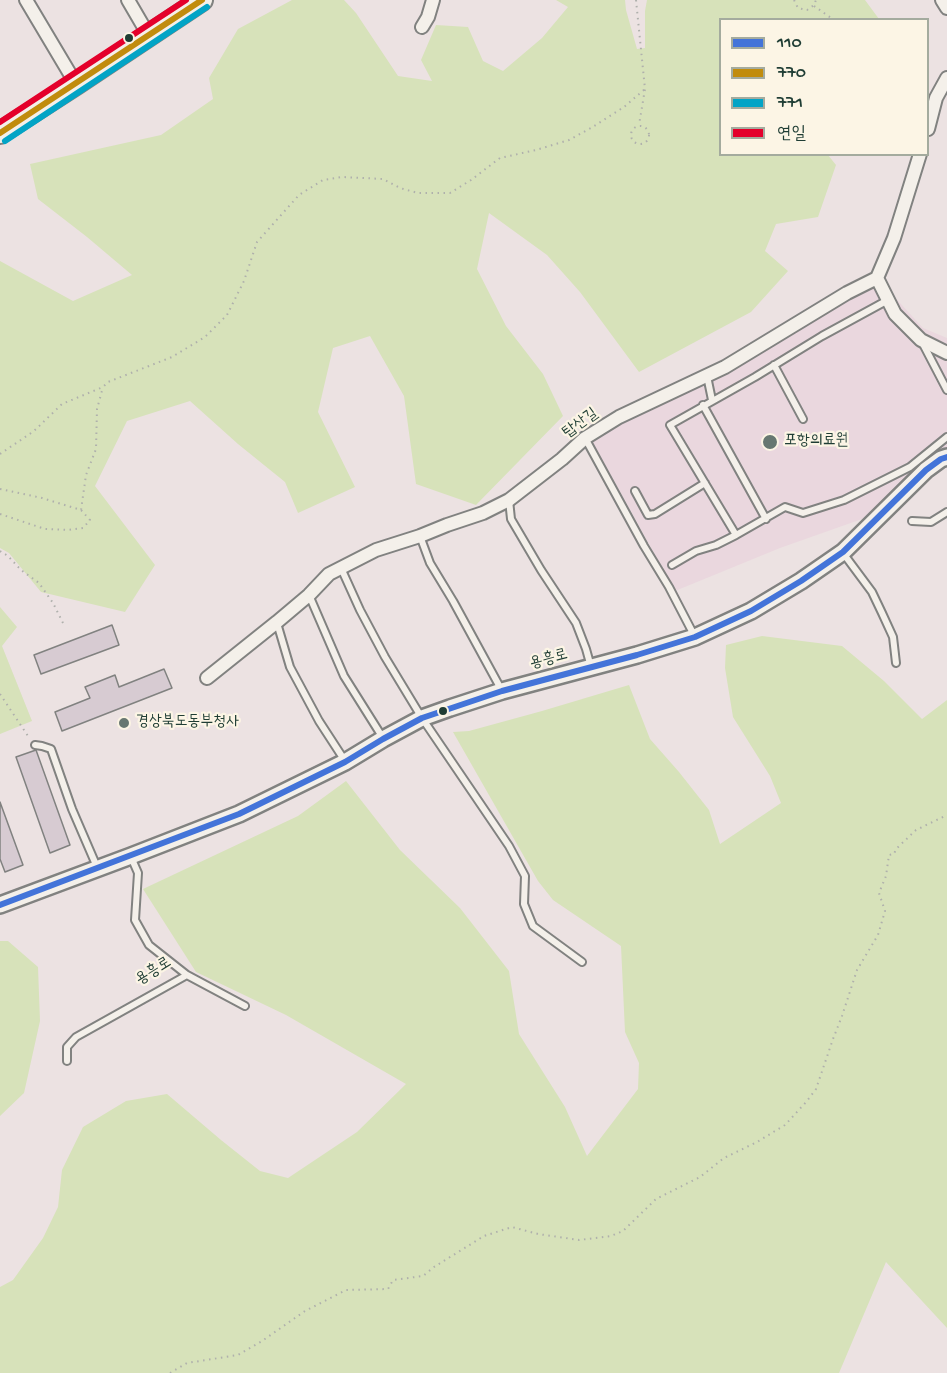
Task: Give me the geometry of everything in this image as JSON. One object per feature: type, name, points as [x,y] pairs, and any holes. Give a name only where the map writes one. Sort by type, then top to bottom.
[{"type":"main road","points":[[0,133],[202,0]]},
{"type":"street","points":[[26,0],[76,84]]},
{"type":"street","points":[[128,0],[148,36]]},
{"type":"street","points":[[422,27],[433,0]]},
{"type":"street","points":[[942,0],[947,8]]},
{"type":"street","points":[[929,122],[936,98],[947,78]]},
{"type":"street","points":[[919,156],[894,238],[877,278],[895,314],[921,340],[947,354]]},
{"type":"street","name":"탑산길","points":[[207,678],[309,595],[329,574],[376,550],[483,513],[509,500],[585,438],[619,417],[725,367],[847,293],[877,278]]},
{"type":"street","name":"용흥로","points":[[0,904],[239,814],[345,762],[422,718],[502,691],[591,668],[694,637],[751,611],[843,552],[926,470],[947,457]]},
{"type":"lane","points":[[736,535],[670,424],[888,300]]},
{"type":"lane","points":[[921,340],[947,390]]},
{"type":"lane","points":[[774,365],[803,419]]},
{"type":"lane","points":[[706,376],[712,400]]},
{"type":"lane","points":[[703,405],[766,519]]},
{"type":"lane","points":[[672,565],[696,551],[716,545],[736,535],[785,507],[803,513],[844,500],[910,467],[947,437]]},
{"type":"lane","points":[[585,438],[669,587],[694,637]]},
{"type":"lane","points":[[635,491],[648,515],[656,514],[705,483]]},
{"type":"lane","points":[[509,500],[511,519],[576,623],[591,668]]},
{"type":"lane","points":[[912,521],[930,522],[947,512]]},
{"type":"lane","points":[[420,536],[430,563],[502,691]]},
{"type":"lane","points":[[843,552],[872,592],[893,637],[896,663]]},
{"type":"lane","points":[[340,568],[384,657],[520,866],[525,876],[524,903],[533,926],[582,962]]},
{"type":"lane","points":[[309,595],[344,676],[383,739]]},
{"type":"lane","points":[[277,622],[290,666],[319,721],[345,762]]},
{"type":"lane","points":[[35,745],[51,749],[72,809],[97,869]]},
{"type":"lane","name":"용흥로","points":[[67,1061],[68,1047],[76,1037],[187,975],[149,945],[135,921],[138,873],[131,856]]},
{"type":"lane","points":[[187,975],[245,1006]]},
{"type":"path","points":[[636,0],[645,90],[639,125]]},
{"type":"path","points":[[794,0],[802,9],[807,10],[814,5],[816,0]]},
{"type":"path","points":[[814,5],[831,18]]},
{"type":"path","points":[[0,454],[34,431],[62,404],[103,387],[108,382],[172,357],[205,337],[226,315],[244,281],[257,242],[299,195],[323,180],[342,177],[383,179],[400,188],[418,193],[450,193],[500,158],[569,140],[624,107],[645,90]]},
{"type":"path","points":[[639,125],[649,132],[648,140],[636,144],[630,138],[632,129],[639,125]]},
{"type":"path","points":[[81,510],[86,475],[96,449],[98,409],[103,387]]},
{"type":"path","points":[[0,489],[42,498],[81,510],[90,520],[83,528],[45,529],[0,514]]},
{"type":"path","points":[[0,551],[39,583],[63,623]]},
{"type":"path","points":[[0,694],[35,745]]},
{"type":"path","points":[[170,1373],[187,1363],[238,1355],[305,1311],[346,1290],[388,1289],[393,1280],[423,1276],[484,1236],[512,1227],[538,1234],[579,1240],[610,1236],[623,1231],[656,1199],[700,1177],[724,1158],[785,1125],[816,1089],[857,970],[878,935],[885,911],[879,893],[886,876],[890,855],[894,854],[896,849],[916,830],[947,815]]},
{"type":"shaded area","name":"포항의료원","points":[[877,278],[923,328],[947,338],[947,451],[934,458],[862,519],[780,548],[675,591],[588,434]]},
{"type":"green space","points":[[292,0],[344,0],[356,13],[398,76],[432,81],[421,60],[436,25],[468,27],[483,61],[503,71],[542,38],[568,7],[556,0],[625,0],[637,49],[645,48],[647,0],[865,0],[878,18],[719,18],[719,156],[829,156],[836,165],[818,217],[776,224],[765,251],[788,271],[751,312],[639,372],[580,292],[547,255],[489,213],[477,269],[506,326],[543,374],[563,416],[476,505],[416,484],[404,396],[370,336],[333,348],[318,412],[355,487],[298,513],[285,482],[190,401],[127,421],[95,486],[155,565],[125,612],[41,592],[9,553],[0,548],[0,261],[73,301],[132,275],[38,199],[30,164],[161,135],[213,99],[209,78],[238,29]]},
{"type":"green space","points":[[0,607],[17,627],[2,646],[32,721],[0,734]]},
{"type":"green space","points":[[762,636],[842,646],[884,681],[922,719],[947,700],[947,1328],[886,1262],[839,1373],[0,1373],[0,1287],[13,1280],[43,1238],[58,1207],[62,1170],[83,1127],[126,1101],[167,1094],[260,1171],[288,1178],[357,1132],[406,1084],[286,1015],[196,972],[143,889],[298,816],[346,781],[400,850],[460,908],[509,971],[519,1034],[565,1107],[587,1156],[638,1089],[639,1063],[625,1032],[621,946],[553,900],[538,881],[453,732],[469,731],[629,685],[650,739],[709,810],[720,844],[781,803],[770,776],[733,717],[725,668],[726,645]]},
{"type":"green space","points":[[0,941],[8,941],[38,967],[40,1021],[24,1093],[0,1116]]},
{"type":"building","points":[[112,625],[119,645],[41,674],[34,655]]},
{"type":"building","points":[[164,669],[172,688],[62,731],[55,712],[90,698],[85,687],[115,675],[119,687]]},
{"type":"building","points":[[36,750],[70,845],[50,853],[16,757]]},
{"type":"building","points":[[0,802],[23,865],[5,872],[0,859]]},
{"type":"transit line","name":"연일","points":[[0,122],[186,0]]},
{"type":"transit line","name":"770","points":[[0,133],[202,0]]},
{"type":"transit line","name":"771","points":[[5,141],[207,7]]},
{"type":"transit line","name":"110","points":[[0,905],[239,814],[345,762],[422,718],[502,691],[695,637],[751,611],[843,552],[926,470],[947,457]]},
{"type":"place","name":"포항의료원","points":[[770,442]]},
{"type":"place","name":"경상북도동부청사","points":[[124,723]]}]
